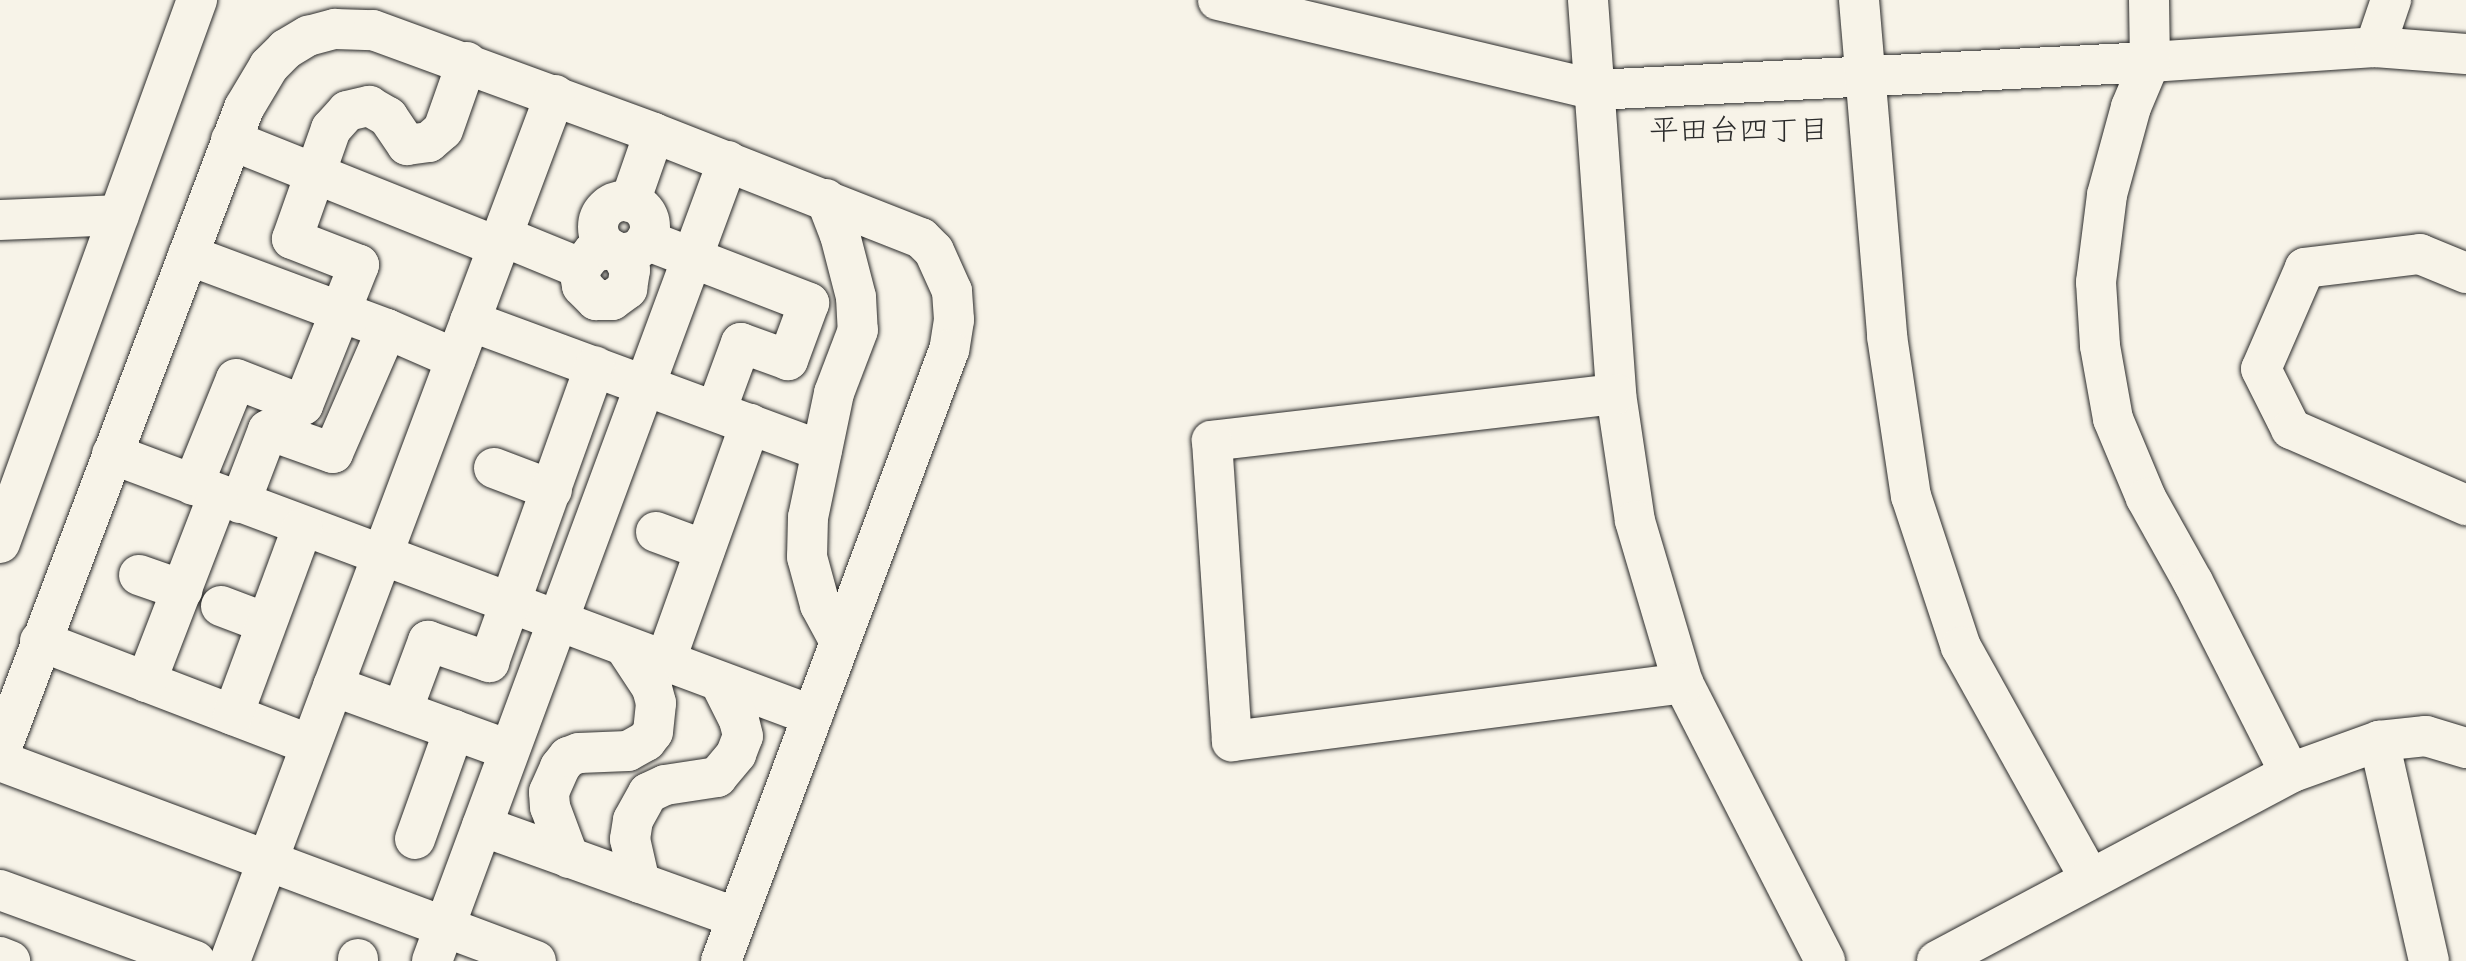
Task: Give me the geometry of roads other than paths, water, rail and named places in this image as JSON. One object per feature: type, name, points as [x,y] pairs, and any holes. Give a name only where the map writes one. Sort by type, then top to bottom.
[{"type":"street","points":[[0,543],[15,460],[119,215],[197,0]]},
{"type":"street","points":[[1218,0],[1324,14],[1595,90],[2150,62],[2375,47],[2466,54]]},
{"type":"street","points":[[1588,0],[1616,394],[1635,521],[1683,683],[1825,961]]},
{"type":"street","points":[[1859,0],[1887,336],[1911,496],[1961,647],[2090,879]]},
{"type":"street","points":[[2149,0],[2150,62],[2131,107],[2107,195],[2096,282],[2100,346],[2113,419],[2146,498],[2193,582],[2290,773]]},
{"type":"street","points":[[2375,47],[2391,0]]},
{"type":"street","points":[[0,752],[244,108],[269,66],[286,49],[308,36],[335,29],[373,30],[555,95],[921,238],[934,251],[952,291],[954,320],[949,350],[721,961]]},
{"type":"street","points":[[146,682],[217,494],[236,379],[303,405],[337,313],[359,265],[292,239],[331,129],[347,111],[357,107],[379,110],[407,145],[429,142],[443,130],[467,62]]},
{"type":"street","points":[[230,961],[555,95]]},
{"type":"street","points":[[402,711],[428,641],[489,662],[508,603],[552,490],[611,262],[649,222],[640,206],[630,202],[654,133]]},
{"type":"street","points":[[231,140],[500,242],[611,262],[692,258],[809,303],[788,360],[741,343],[733,417],[705,550],[665,662]]},
{"type":"street","points":[[438,945],[728,161]]},
{"type":"street","points":[[826,199],[840,235],[856,297],[858,330],[834,393],[808,517],[807,557],[820,605],[840,642]]},
{"type":"street","points":[[0,220],[119,215]]},
{"type":"street","points":[[2466,273],[2420,254],[2305,268],[2261,369],[2291,429],[2466,505]]},
{"type":"street","points":[[188,255],[337,313],[387,329],[456,359]]},
{"type":"street","points":[[470,321],[822,451]]},
{"type":"street","points":[[217,494],[268,430],[333,453],[387,329]]},
{"type":"street","points":[[1616,394],[1212,441],[1232,741],[1683,683]]},
{"type":"street","points":[[112,454],[381,558],[813,716]]},
{"type":"street","points":[[494,468],[552,490]]},
{"type":"street","points":[[233,715],[302,528]]},
{"type":"street","points":[[656,532],[705,550]]},
{"type":"street","points":[[139,575],[182,590]]},
{"type":"street","points":[[221,606],[266,623]]},
{"type":"street","points":[[40,641],[311,745]]},
{"type":"street","points":[[569,858],[550,807],[549,792],[560,767],[568,757],[579,753],[628,751],[646,741],[653,732],[656,703],[652,688],[625,647]]},
{"type":"street","points":[[640,883],[630,839],[638,806],[648,793],[665,785],[717,777],[736,754],[743,736],[739,720],[720,682]]},
{"type":"street","points":[[333,686],[509,750]]},
{"type":"street","points":[[415,839],[454,730]]},
{"type":"street","points":[[1937,961],[2290,773],[2379,741],[2426,736],[2466,748]]},
{"type":"street","points":[[2379,741],[2429,961]]},
{"type":"street","points":[[0,761],[268,862],[438,945],[536,961]]},
{"type":"street","points":[[482,826],[737,918]]},
{"type":"street","points":[[0,890],[195,961]]},
{"type":"street","points":[[0,957],[10,961]]},
{"type":"district","name":"平田台四丁目","points":[[1739,131]]}]
